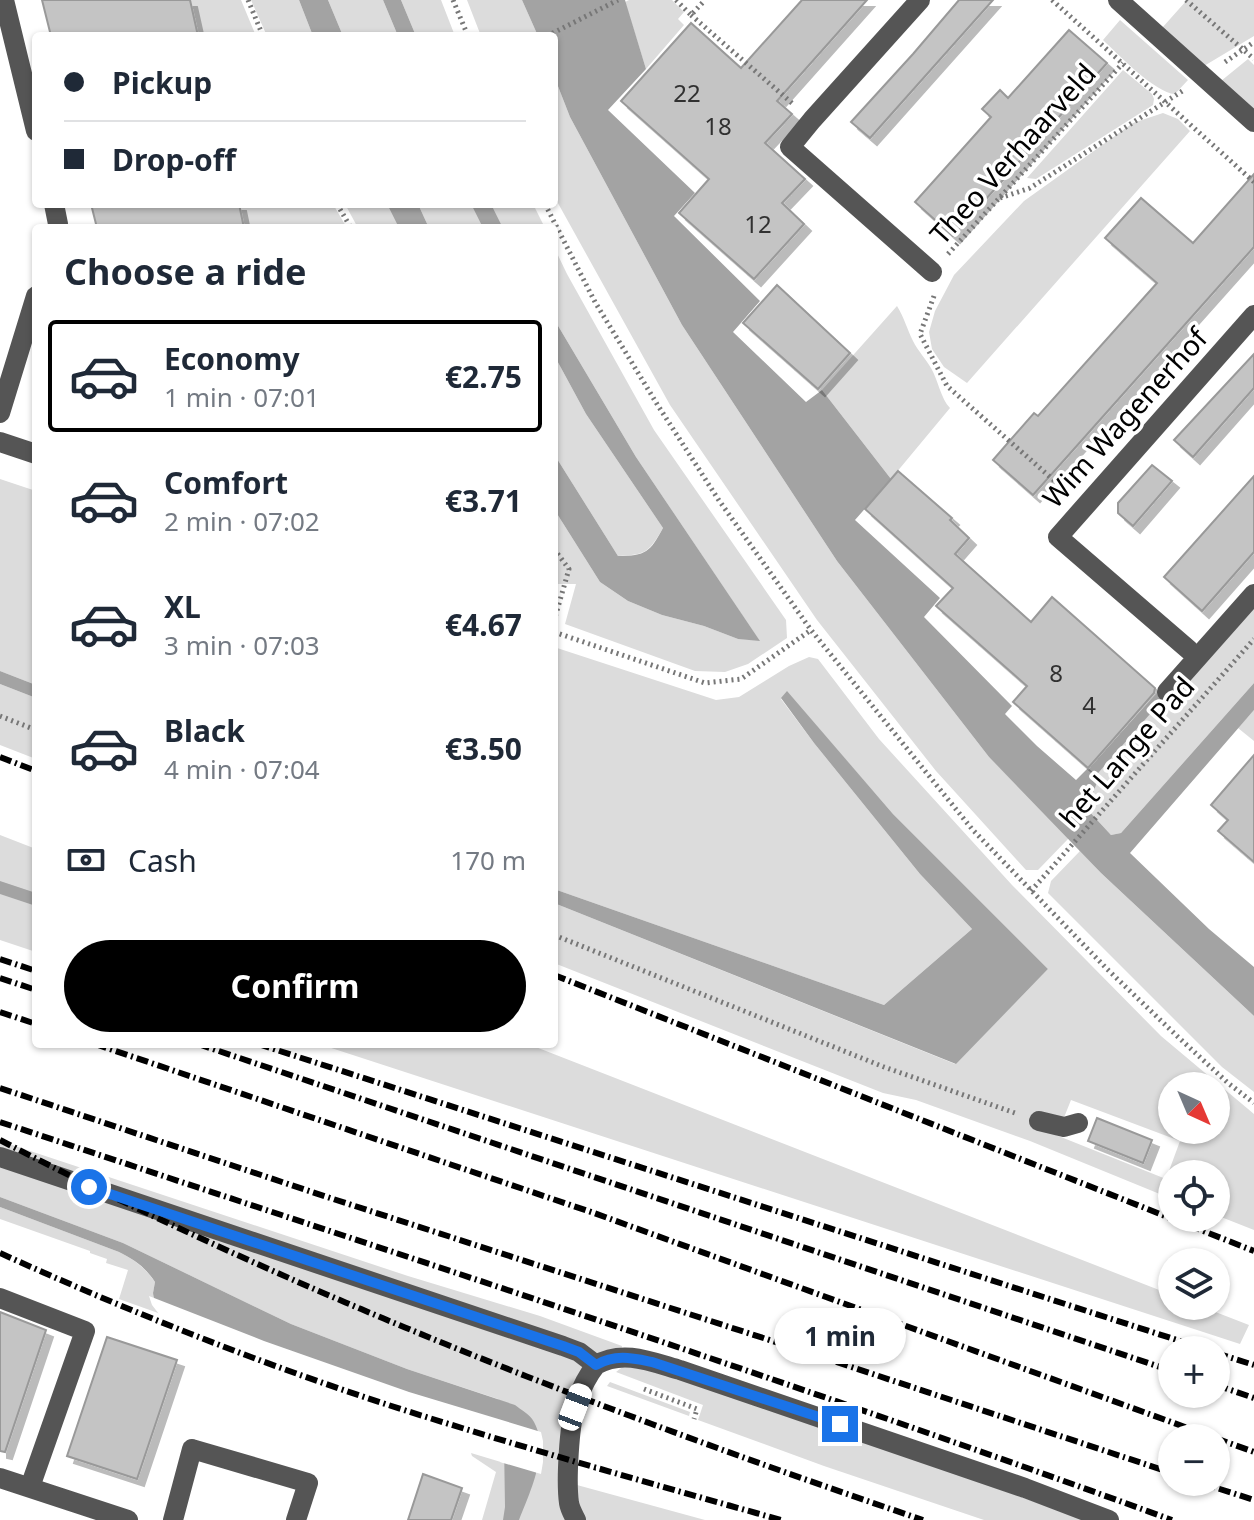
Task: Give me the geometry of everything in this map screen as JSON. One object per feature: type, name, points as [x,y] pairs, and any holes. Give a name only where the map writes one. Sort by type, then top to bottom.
[{"type":"street","points":[[4,0],[32,115]]},
{"type":"street","points":[[920,0],[790,147],[932,272]]},
{"type":"street","points":[[1118,0],[1254,122]]},
{"type":"street","points":[[0,413],[32,309]]},
{"type":"street","name":"Wim Wagenerhof","points":[[1189,650],[1058,537],[1254,315]]},
{"type":"street","points":[[0,442],[32,453]]},
{"type":"street","points":[[1167,692],[1254,594]]},
{"type":"street","points":[[1039,1121],[1064,1127],[1078,1123]]},
{"type":"street","points":[[0,1157],[563,1346],[579,1352],[596,1365]]},
{"type":"street","points":[[0,1298],[85,1331],[30,1487]]},
{"type":"street","points":[[576,1520],[569,1507],[568,1492],[575,1407],[586,1378],[596,1365],[621,1357],[680,1370],[1025,1488],[1109,1520]]},
{"type":"street","points":[[173,1520],[192,1449],[308,1483],[296,1520]]},
{"type":"street","points":[[0,1478],[128,1520]]},
{"type":"path","points":[[248,0],[261,32]]},
{"type":"path","points":[[453,0],[466,32]]},
{"type":"path","points":[[555,32],[618,0]]},
{"type":"path","points":[[676,0],[812,120]]},
{"type":"path","points":[[691,15],[705,0]]},
{"type":"path","points":[[1052,0],[1254,182]]},
{"type":"path","points":[[1186,0],[1254,59]]},
{"type":"path","points":[[996,200],[1030,188],[1254,42]]},
{"type":"path","name":"Theo Verhaarveld","points":[[932,272],[1123,63]]},
{"type":"path","points":[[558,229],[595,302],[657,404],[718,499],[811,630],[972,829],[1177,1036],[1254,1103]]},
{"type":"path","points":[[932,272],[937,288],[920,334],[947,386],[1084,507]]},
{"type":"path","points":[[558,554],[569,569],[558,607]]},
{"type":"path","points":[[558,633],[705,683],[741,679],[811,630]]},
{"type":"path","name":"het Lange Pad","points":[[1031,891],[1254,639]]},
{"type":"path","points":[[0,716],[32,728]]},
{"type":"path","points":[[558,937],[884,1067],[1039,1121]]},
{"type":"path","points":[[649,1391],[697,1409],[694,1419]]},
{"type":"shaded area","points":[[190,0],[241,0],[254,32],[197,32]]},
{"type":"shaded area","points":[[251,0],[299,0],[311,32],[265,32]]},
{"type":"shaded area","points":[[299,0],[328,0],[341,32],[311,32]]},
{"type":"shaded area","points":[[328,0],[383,0],[396,32],[341,32]]},
{"type":"shaded area","points":[[383,0],[401,0],[414,32],[396,32]]},
{"type":"shaded area","points":[[401,0],[441,0],[453,32],[414,32]]},
{"type":"shaded area","points":[[467,0],[522,0],[536,32],[479,32]]},
{"type":"shaded area","points":[[522,0],[625,0],[646,69],[608,110],[695,193],[674,216],[760,301],[733,332],[806,402],[822,390],[891,479],[855,520],[940,598],[924,617],[1012,706],[1005,714],[1076,780],[1088,768],[1099,777],[1087,809],[1111,835],[1121,833],[1254,683],[1254,710],[1130,853],[1209,929],[1254,967],[1254,1016],[1101,873],[989,757],[837,561],[682,325],[570,117],[558,86],[558,32],[536,32]]},
{"type":"shaded area","points":[[672,0],[684,12],[678,19],[684,25],[646,69],[625,2]]},
{"type":"shaded area","points":[[1187,0],[1254,0],[1254,36],[1204,66],[1162,28]]},
{"type":"shaded area","points":[[1120,20],[1188,80],[1175,94],[1147,80],[1103,40]]},
{"type":"shaded area","points":[[1248,59],[1254,65],[1254,110],[1221,81]]},
{"type":"shaded area","points":[[1123,70],[1152,94],[1153,105],[1036,179],[1027,178]]},
{"type":"shaded area","points":[[558,86],[570,117],[682,325],[837,561],[989,757],[1069,838],[1038,870],[1026,870],[936,771],[817,620],[670,405],[558,203]]},
{"type":"shaded area","points":[[1163,113],[1178,119],[1190,131],[967,383],[944,367],[932,349],[929,332],[935,311],[954,275],[1024,201],[1133,123]]},
{"type":"shaded area","points":[[240,208],[335,208],[345,224],[243,224]]},
{"type":"shaded area","points":[[347,208],[389,208],[397,224],[356,224]]},
{"type":"shaded area","points":[[389,208],[420,208],[427,224],[397,224]]},
{"type":"shaded area","points":[[420,208],[473,208],[481,224],[427,224]]},
{"type":"shaded area","points":[[473,208],[493,208],[501,224],[481,224]]},
{"type":"shaded area","points":[[493,208],[535,208],[543,224],[501,224]]},
{"type":"shaded area","points":[[558,255],[654,430],[786,620],[787,638],[748,664],[725,672],[695,671],[565,624],[576,584],[558,584],[558,515],[600,582],[628,601],[738,639],[759,640],[636,457],[558,326]]},
{"type":"shaded area","points":[[897,306],[950,408],[891,479],[822,390]]},
{"type":"shaded area","points":[[558,326],[636,457],[760,641],[738,639],[662,615],[628,601],[600,582],[558,515],[558,460],[618,556],[646,551],[663,528],[586,414],[558,362]]},
{"type":"shaded area","points":[[558,362],[586,414],[663,528],[646,551],[618,556],[558,460]]},
{"type":"shaded area","points":[[0,479],[32,490],[32,683],[0,671]]},
{"type":"shaded area","points":[[1254,606],[1254,683],[1121,833],[1111,835],[1087,809],[1077,781],[1158,692],[1169,702]]},
{"type":"shaded area","points":[[558,648],[716,700],[739,697],[789,666],[809,657],[818,659],[879,739],[1012,885],[1161,1036],[1204,1072],[1158,1072],[1158,1133],[1071,1100],[1063,1120],[1036,1127],[1158,1176],[1158,1193],[1030,1141],[916,1100],[883,1093],[558,965],[558,905],[955,1064],[1048,969],[893,814],[787,692],[781,699],[814,743],[920,874],[972,929],[884,1005],[558,890]]},
{"type":"shaded area","points":[[0,671],[32,683],[32,696],[0,684]]},
{"type":"shaded area","points":[[0,684],[32,696],[32,757],[0,745]]},
{"type":"shaded area","points":[[787,691],[893,814],[1048,969],[956,1064],[558,905],[558,890],[884,1005],[972,929],[920,874],[781,698]]},
{"type":"shaded area","points":[[1254,710],[1254,741],[1238,728]]},
{"type":"shaded area","points":[[0,835],[32,847],[32,951],[0,940]]},
{"type":"shaded area","points":[[1080,851],[1254,1016],[1254,1092],[1222,1067],[1048,893],[1051,881]]},
{"type":"shaded area","points":[[0,881],[32,892],[32,905],[0,894]]},
{"type":"shaded area","points":[[331,1048],[538,1048],[1158,1290],[1158,1317]]},
{"type":"shaded area","points":[[1230,1094],[1254,1114],[1254,1230],[1230,1221],[1230,1160],[1173,1160],[1179,1144],[1230,1144]]},
{"type":"shaded area","points":[[0,1141],[408,1276],[540,1316],[622,1346],[621,1351],[592,1360],[566,1520],[482,1520],[496,1472],[471,1453],[537,1473],[498,1399],[407,1369],[291,1324],[123,1243],[0,1197]]},
{"type":"shaded area","points":[[0,1197],[123,1243],[291,1324],[407,1369],[515,1405],[532,1419],[540,1446],[537,1471],[519,1520],[503,1520],[504,1443],[500,1435],[155,1303],[155,1282],[135,1261],[119,1252],[0,1207]]},
{"type":"shaded area","points":[[0,1207],[130,1258],[155,1282],[153,1293],[172,1318],[119,1299],[128,1270],[106,1263],[107,1259],[90,1251],[0,1219]]},
{"type":"shaded area","points":[[1230,1318],[1249,1325],[1240,1344],[1230,1341],[1230,1336],[1215,1336],[1166,1320]]},
{"type":"shaded area","points":[[636,1362],[1087,1520],[984,1520],[824,1466],[698,1420],[703,1405],[616,1372]]},
{"type":"shaded area","points":[[610,1382],[690,1412],[689,1416],[607,1386]]},
{"type":"shaded area","points":[[577,1485],[705,1520],[586,1520],[579,1508]]},
{"type":"pier","points":[[149,1296],[409,1392],[541,1432],[541,1474],[500,1462],[500,1444],[488,1431],[397,1402],[171,1321],[159,1314]]},
{"type":"building","points":[[42,0],[190,0],[197,32],[50,32]]},
{"type":"building","points":[[802,0],[867,0],[777,101],[792,114],[765,143],[805,179],[782,203],[804,224],[754,279],[679,213],[709,179],[621,101],[691,23],[741,68]]},
{"type":"building","points":[[959,0],[993,0],[870,138],[851,122]]},
{"type":"building","points":[[1069,30],[1107,63],[953,236],[915,202],[991,117],[982,109],[1000,90],[1008,98]]},
{"type":"building","points":[[1254,174],[1254,247],[1033,495],[993,460],[1034,413],[1038,416],[1157,283],[1105,238],[1141,198],[1193,243]]},
{"type":"building","points":[[92,208],[240,208],[243,224],[96,224]]},
{"type":"building","points":[[777,285],[850,353],[818,389],[743,323]]},
{"type":"building","points":[[1254,354],[1254,388],[1193,457],[1174,440]]},
{"type":"building","points":[[1152,465],[1172,481],[1133,526],[1118,513],[1118,503]]},
{"type":"building","points":[[898,471],[952,518],[950,520],[969,538],[955,554],[1031,622],[1052,597],[1155,688],[1154,693],[1088,768],[1013,702],[1027,686],[936,606],[953,588],[865,509]]},
{"type":"building","points":[[1254,476],[1254,552],[1202,611],[1164,577]]},
{"type":"building","points":[[1254,755],[1254,862],[1218,831],[1228,820],[1211,805]]},
{"type":"building","points":[[1097,1118],[1152,1140],[1143,1163],[1088,1141]]},
{"type":"building","points":[[0,1312],[46,1330],[5,1452],[0,1451]]},
{"type":"building","points":[[107,1337],[177,1360],[137,1479],[67,1456]]},
{"type":"building","points":[[423,1474],[462,1488],[451,1520],[408,1520]]},
{"type":"railway","points":[[0,757],[32,769]]},
{"type":"railway","points":[[0,959],[32,970]]},
{"type":"railway","points":[[558,977],[1254,1251]]},
{"type":"railway","points":[[0,978],[32,989]]},
{"type":"railway","points":[[0,1012],[32,1023]]},
{"type":"railway","points":[[107,1048],[594,1213],[1254,1452]]},
{"type":"railway","points":[[210,1048],[1158,1366]]},
{"type":"railway","points":[[270,1048],[1165,1336]]},
{"type":"railway","points":[[0,1088],[1158,1468]]},
{"type":"railway","points":[[0,1122],[734,1366],[1172,1520]]},
{"type":"railway","points":[[0,1140],[225,1249],[454,1348],[688,1437],[923,1520]]},
{"type":"railway","points":[[0,1253],[201,1338],[355,1394],[781,1520]]},
{"type":"railway","points":[[1230,1357],[1254,1365]]},
{"type":"railway","points":[[1230,1390],[1254,1398]]},
{"type":"railway","points":[[1230,1492],[1254,1500]]},
{"type":"route","points":[[89,1187],[563,1346],[579,1352],[596,1365],[621,1357],[652,1362],[840,1424]]}]
